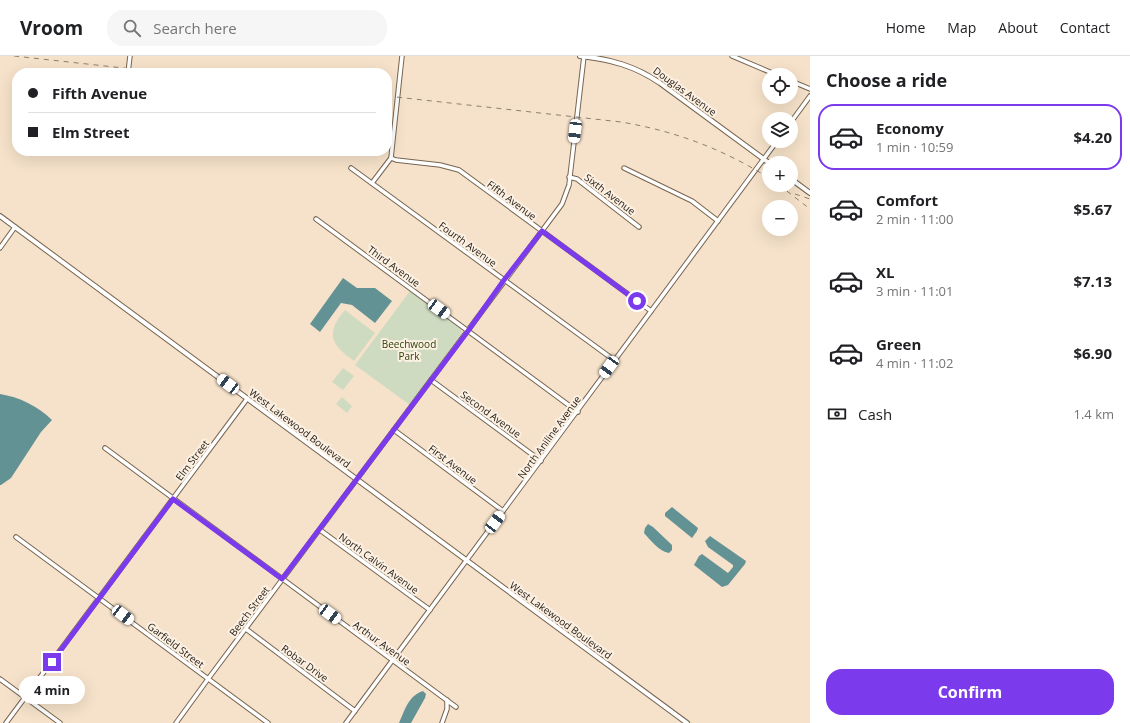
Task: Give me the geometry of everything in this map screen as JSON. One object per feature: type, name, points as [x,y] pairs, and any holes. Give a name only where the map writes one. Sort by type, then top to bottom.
[{"type":"street","points":[[129,68],[130,56]]},
{"type":"street","points":[[392,149],[402,56]]},
{"type":"street","name":"Douglas Avenue","points":[[580,56],[615,61],[646,73],[762,158]]},
{"type":"street","name":"Beech Street","points":[[176,723],[562,204],[566,194],[569,177],[584,56]]},
{"type":"street","points":[[732,56],[762,69]]},
{"type":"street","points":[[798,84],[810,89]]},
{"type":"street","points":[[798,112],[810,96]]},
{"type":"street","points":[[372,183],[391,158]]},
{"type":"street","name":"Fifth Avenue","points":[[391,158],[396,160],[440,165],[459,170],[652,311]]},
{"type":"street","name":"North Aniline Avenue","points":[[346,723],[578,412],[614,360],[762,162]]},
{"type":"street","name":"Fourth Avenue","points":[[351,168],[614,360]]},
{"type":"street","points":[[624,168],[692,201],[718,221]]},
{"type":"street","name":"Sixth Avenue","points":[[569,177],[577,179],[639,227]]},
{"type":"street","points":[[798,184],[810,193]]},
{"type":"street","name":"West Lakewood Boulevard","points":[[0,216],[687,723]]},
{"type":"street","name":"Third Avenue","points":[[316,219],[578,412]]},
{"type":"street","points":[[0,248],[16,227]]},
{"type":"street","name":"Second Avenue","points":[[431,380],[541,461]]},
{"type":"street","name":"Elm Street","points":[[6,723],[247,399]]},
{"type":"street","name":"First Avenue","points":[[394,430],[503,512]]},
{"type":"street","name":"Arthur Avenue","points":[[104,448],[456,707]]},
{"type":"street","name":"North Calvin Avenue","points":[[320,530],[430,610]]},
{"type":"street","name":"Garfield Street","points":[[16,537],[268,723]]},
{"type":"street","name":"Robar Drive","points":[[246,629],[355,711]]},
{"type":"street","points":[[0,679],[60,723]]},
{"type":"street","points":[[442,723],[447,709],[447,700]]},
{"type":"green space","name":"Beechwood Park","points":[[410,291],[460,328],[462,333],[410,405],[355,365]]},
{"type":"green space","points":[[345,310],[375,333],[354,361],[340,350],[333,338],[335,325]]},
{"type":"green space","points":[[343,368],[354,376],[343,390],[332,382]]},
{"type":"green space","points":[[342,397],[352,406],[347,413],[336,404]]},
{"type":"water","points":[[343,278],[357,288],[375,288],[392,301],[375,323],[352,305],[341,303],[320,332],[310,324]]},
{"type":"water","points":[[0,394],[14,397],[28,403],[41,410],[52,420],[41,432],[11,478],[1,485],[0,485]]},
{"type":"water","points":[[672,507],[698,528],[692,538],[665,516],[665,513]]},
{"type":"water","points":[[648,524],[672,545],[672,550],[669,553],[659,548],[644,533]]},
{"type":"water","points":[[710,536],[746,561],[728,585],[722,587],[694,565],[699,556],[702,554],[728,573],[733,567],[733,565],[708,547],[705,541]]},
{"type":"water","points":[[423,691],[426,694],[425,698],[411,723],[399,723],[410,700],[418,693]]},
{"type":"railway","points":[[14,56],[123,68]]},
{"type":"railway","points":[[392,97],[621,122],[641,126],[660,130],[698,142],[734,158],[762,174]]},
{"type":"railway","points":[[788,192],[810,209]]},
{"type":"railway","points":[[795,194],[810,199]]},
{"type":"route","points":[[52,662],[173,499],[282,579],[542,231],[637,301]]}]
